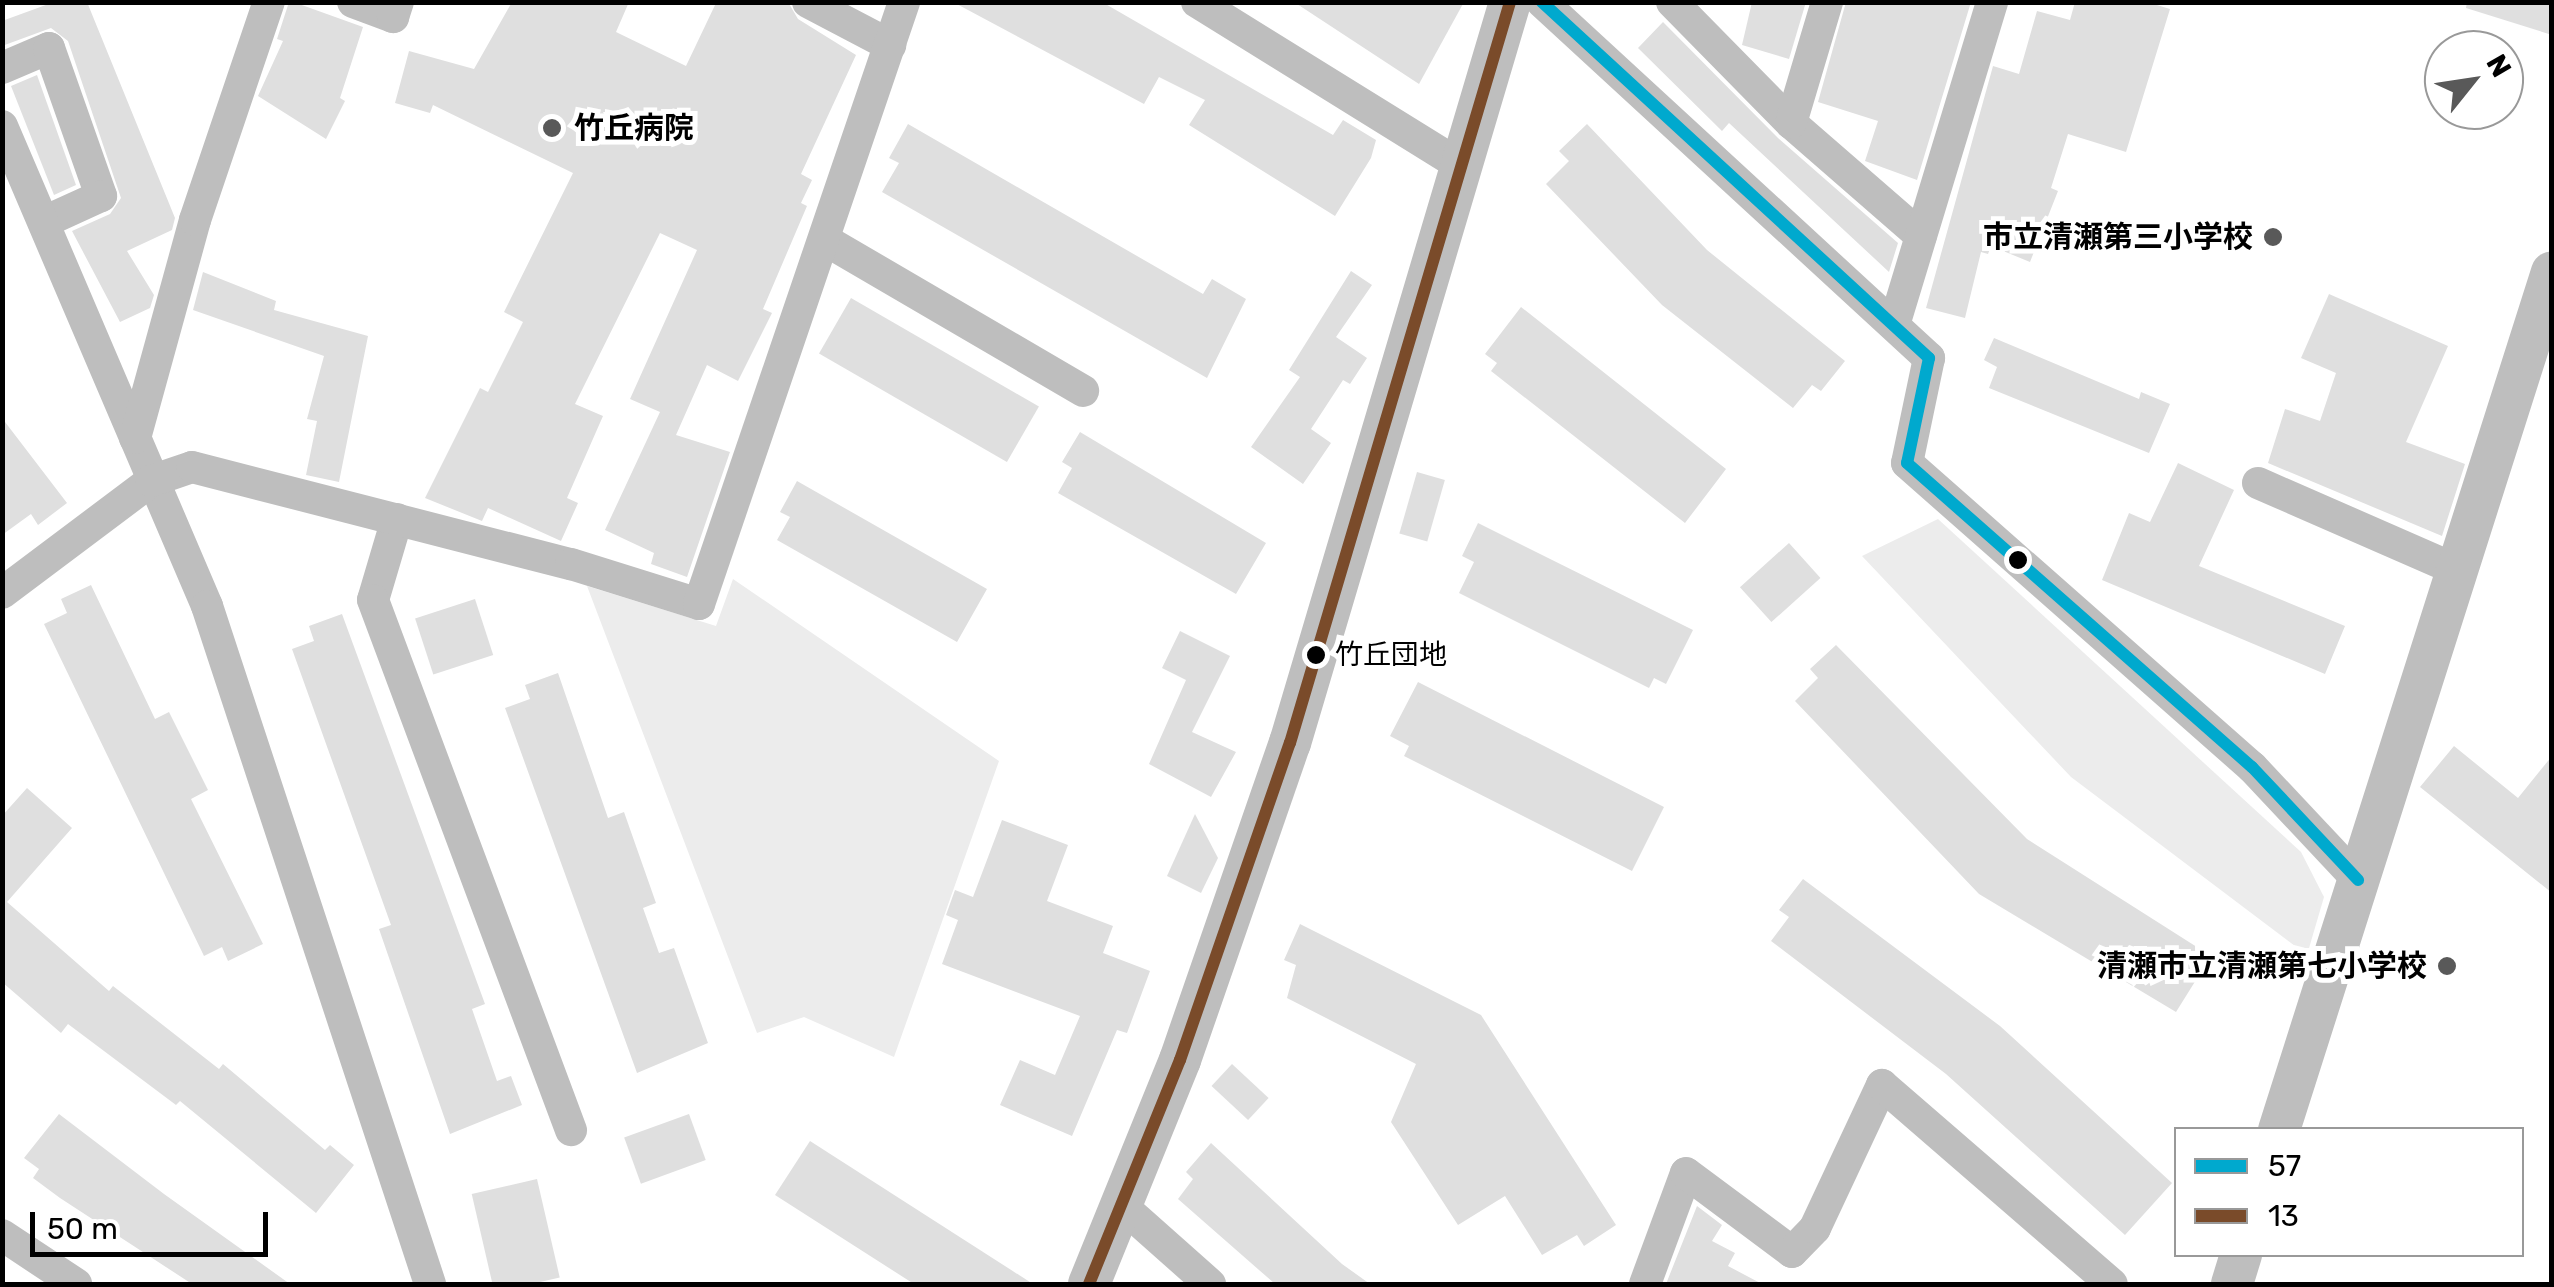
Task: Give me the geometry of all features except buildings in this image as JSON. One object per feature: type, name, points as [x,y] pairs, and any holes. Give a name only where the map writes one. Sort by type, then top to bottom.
[{"type":"street","points":[[135,438],[195,220],[269,2]]},
{"type":"street","points":[[353,2],[393,17],[398,2]]},
{"type":"street","points":[[2,593],[152,480],[192,467],[397,519],[700,604],[904,2]]},
{"type":"street","points":[[1198,2],[1462,166]]},
{"type":"street","points":[[1089,1284],[1122,1206],[1290,743],[1510,2]]},
{"type":"street","points":[[1542,2],[1929,358],[1907,463],[2252,768],[2358,880]]},
{"type":"street","points":[[1672,2],[1792,123],[1922,236]]},
{"type":"street","points":[[1792,123],[1827,2]]},
{"type":"street","points":[[1894,325],[1992,2]]},
{"type":"street","points":[[809,3],[890,46]]},
{"type":"street","points":[[2,68],[49,48],[101,196],[44,222]]},
{"type":"street","points":[[2,126],[16,191],[44,222],[207,606],[430,1284]]},
{"type":"street","points":[[825,240],[1083,391]]},
{"type":"street","points":[[2280,1127],[2552,272]]},
{"type":"street","points":[[2258,483],[2455,569]]},
{"type":"street","points":[[397,519],[372,600],[571,1130]]},
{"type":"street","points":[[1646,1284],[1686,1173],[1792,1252],[1815,1228],[1882,1085],[2112,1284]]},
{"type":"street","points":[[1122,1206],[1210,1284]]},
{"type":"street","points":[[2,1235],[76,1284]]},
{"type":"street","points":[[2232,1284],[2240,1257]]},
{"type":"shaded area","points":[[1938,519],[2301,852],[2324,897],[2307,955],[2071,777],[1862,556]]},
{"type":"shaded area","points":[[733,579],[999,761],[894,1057],[804,1017],[757,1033],[587,586],[716,626]]},
{"type":"transit line","name":"13","points":[[1089,1284],[1180,1060],[1290,743],[1510,2]]},
{"type":"transit line","name":"57","points":[[1542,2],[1929,358],[1907,463],[2252,767],[2358,880]]},
{"type":"place","name":"竹丘病院","points":[[552,128]]},
{"type":"place","name":"市立清瀬第三小学校","points":[[2273,237]]},
{"type":"place","name":"竹丘団地","points":[[1316,655]]},
{"type":"place","name":"清瀬市立清瀬第七小学校","points":[[2447,966]]}]
